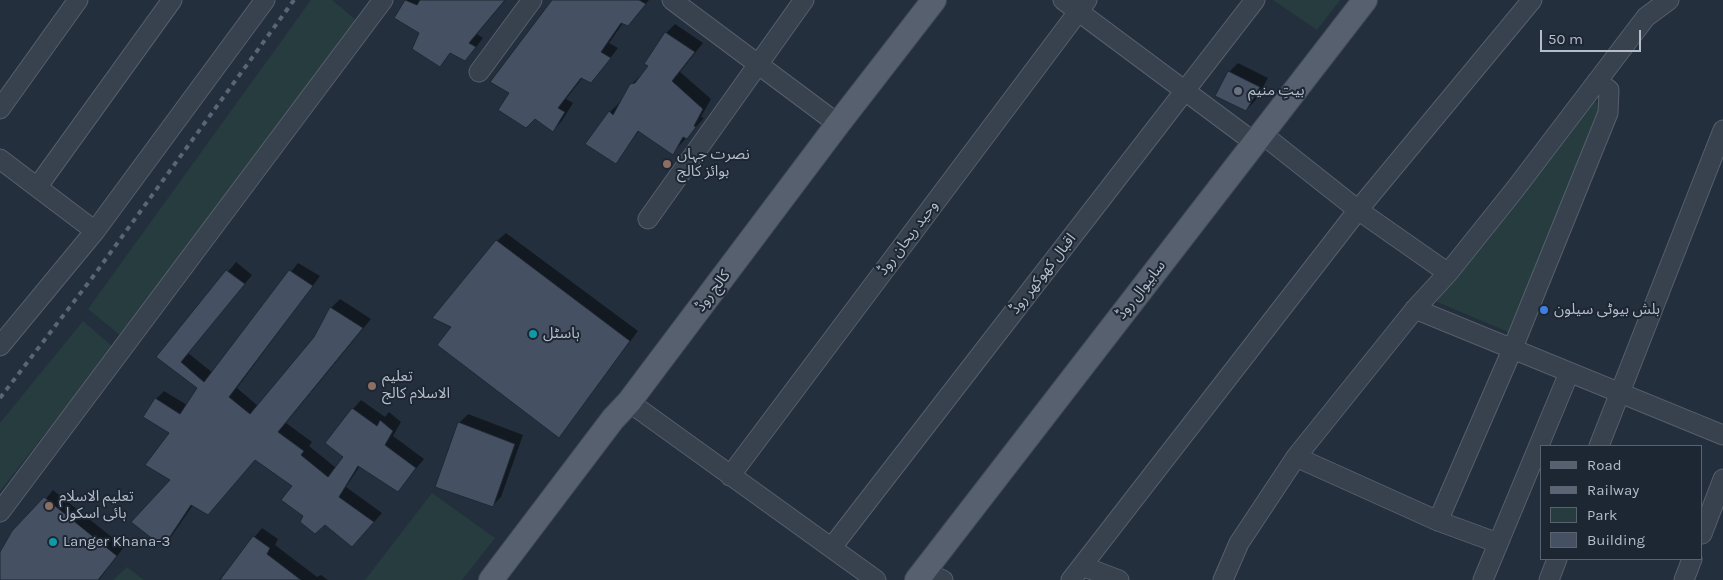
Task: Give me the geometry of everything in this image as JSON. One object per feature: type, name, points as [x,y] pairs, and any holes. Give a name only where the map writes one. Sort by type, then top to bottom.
[{"type":"main road","name":"کالج روڈ","points":[[491,580],[613,419],[629,402],[838,124],[934,0]]},
{"type":"main road","name":"ساہیوال روڈ","points":[[928,577],[1258,138],[1365,0]]},
{"type":"street","points":[[0,109],[78,0]]},
{"type":"street","points":[[38,186],[172,0]]},
{"type":"street","points":[[0,512],[383,0]]},
{"type":"street","points":[[479,72],[532,0]]},
{"type":"street","points":[[672,0],[838,124]]},
{"type":"street","points":[[648,218],[804,0]]},
{"type":"street","points":[[1062,0],[1082,6],[1185,91],[1258,138],[1448,273]]},
{"type":"street","name":"اقبال کھوکھر روڈ","points":[[832,547],[1255,0]]},
{"type":"street","points":[[1119,580],[1076,573],[1358,210],[1532,0]]},
{"type":"street","points":[[1223,580],[1239,543],[1296,457],[1415,308],[1448,273],[1646,17],[1669,0]]},
{"type":"street","points":[[0,346],[95,231],[256,3]]},
{"type":"street","name":"وحید ریحان روڈ","points":[[730,476],[1082,6]]},
{"type":"street","points":[[1438,520],[1512,350],[1608,113],[1609,90],[1597,81]]},
{"type":"street","points":[[1599,445],[1723,130]]},
{"type":"street","points":[[0,159],[95,231]]},
{"type":"street","points":[[1415,308],[1618,394],[1723,435]]},
{"type":"street","points":[[1483,580],[1569,373]]},
{"type":"street","points":[[629,402],[876,580]]},
{"type":"street","points":[[1296,457],[1438,520],[1498,543]]},
{"type":"street","points":[[1703,531],[1723,479]]},
{"type":"street","points":[[1549,580],[1557,560]]},
{"type":"street","points":[[1684,580],[1692,560]]},
{"type":"green space","points":[[311,0],[332,0],[357,21],[120,335],[88,309]]},
{"type":"green space","points":[[1273,0],[1340,0],[1317,30]]},
{"type":"green space","points":[[1593,96],[1602,112],[1508,332],[1435,301]]},
{"type":"green space","points":[[83,321],[113,347],[0,491],[0,423]]},
{"type":"green space","points":[[432,493],[495,538],[462,580],[365,580]]},
{"type":"green space","points":[[127,567],[144,580],[113,580]]},
{"type":"building","points":[[405,0],[417,5],[420,0],[505,0],[469,43],[476,47],[465,61],[450,53],[440,67],[412,49],[419,33],[394,18]]},
{"type":"building","points":[[552,0],[639,0],[646,4],[628,26],[621,23],[601,52],[611,58],[591,83],[581,78],[558,108],[565,112],[553,132],[535,119],[526,128],[498,110],[509,93],[490,82]]},
{"type":"building","points":[[665,32],[695,52],[672,81],[703,109],[694,126],[696,127],[687,139],[683,137],[673,155],[638,131],[616,164],[585,144],[609,111],[613,115],[630,84],[635,83],[648,66],[644,64]]},
{"type":"building","name":"بیتِ منیم","points":[[1228,71],[1260,87],[1246,111],[1215,96]]},
{"type":"building","name":"ہاسٹل","points":[[496,240],[630,341],[559,438],[437,345],[451,327],[432,318]]},
{"type":"building","points":[[226,270],[245,284],[181,362],[204,382],[289,270],[313,286],[229,397],[250,414],[314,337],[330,307],[363,328],[278,432],[304,451],[301,455],[328,477],[343,457],[325,443],[352,408],[377,426],[380,420],[393,431],[385,445],[416,468],[398,492],[358,466],[339,497],[374,522],[352,547],[325,525],[315,534],[300,522],[303,516],[281,500],[292,486],[255,460],[208,515],[191,505],[163,547],[131,522],[170,480],[145,465],[169,433],[143,417],[155,398],[180,414],[197,388],[156,357]]},
{"type":"building","points":[[458,422],[515,444],[493,507],[435,487]]},
{"type":"building","name":"تعلیم الاسلام ہائی اسکول","points":[[44,497],[117,556],[98,580],[0,580],[0,552],[12,531]]},
{"type":"building","points":[[253,536],[270,548],[267,554],[301,580],[220,580]]},
{"type":"railway","points":[[0,398],[92,278],[294,0]]},
{"type":"place","name":"بیتِ منیم","points":[[1238,91]]},
{"type":"place","name":"نصرت جہاں بوائز کالج","points":[[667,164]]},
{"type":"place","name":"بلش بیوٹی سیلون","points":[[1544,310]]},
{"type":"place","name":"ہاسٹل","points":[[533,334]]},
{"type":"place","name":"تعلیم الاسلام کالج","points":[[372,386]]},
{"type":"place","name":"تعلیم الاسلام ہائی اسکول","points":[[49,506]]},
{"type":"place","name":"Langer Khana-3","points":[[53,542]]}]
